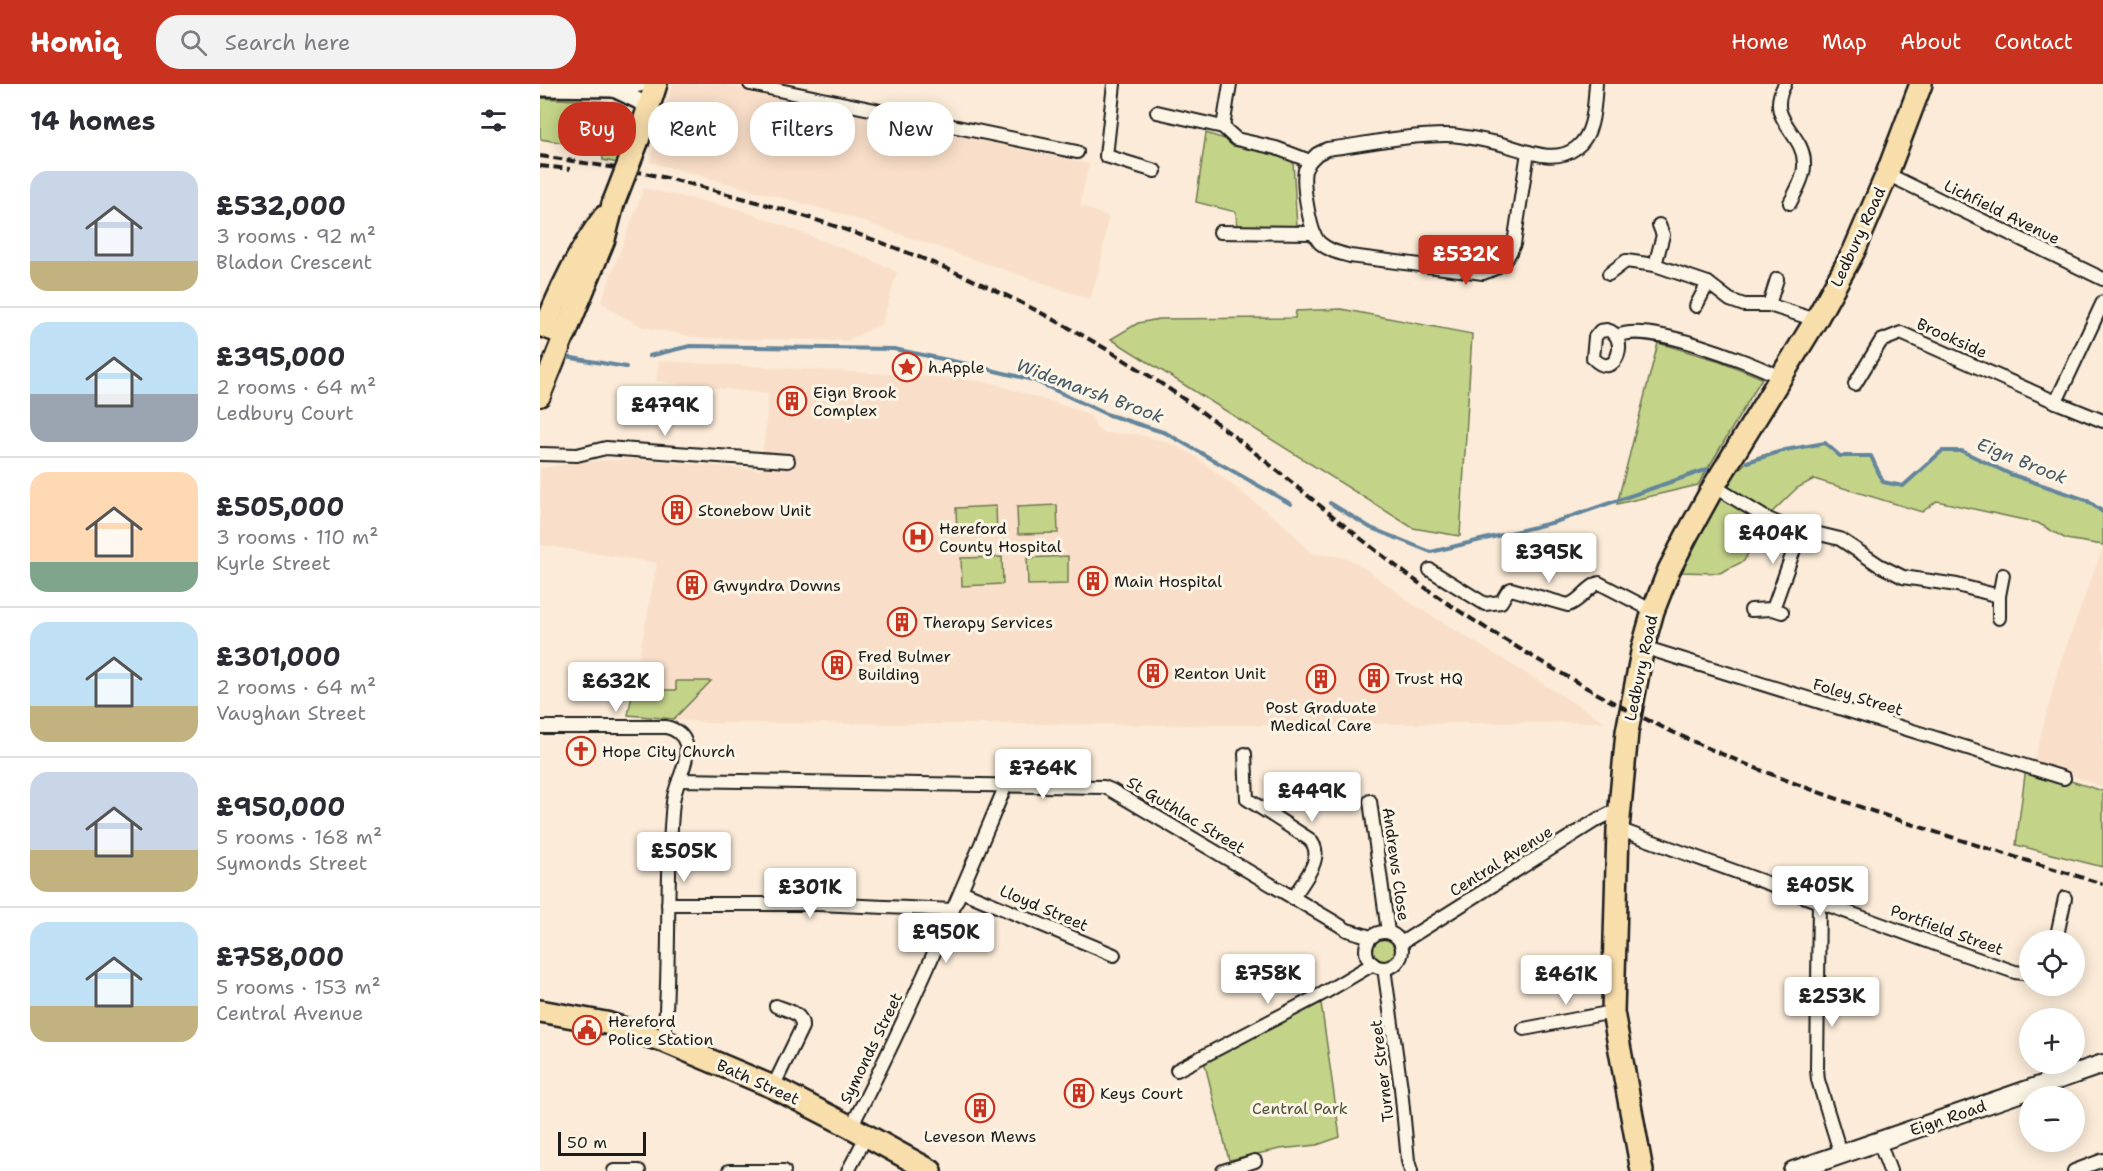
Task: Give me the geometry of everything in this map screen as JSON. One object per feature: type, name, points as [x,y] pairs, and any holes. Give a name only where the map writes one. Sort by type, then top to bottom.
[{"type":"highway","points":[[650,102],[656,84]]},
{"type":"highway","name":"Ledbury Road","points":[[1642,1171],[1613,1012],[1618,819],[1627,732],[1643,647],[1653,611],[1669,570],[1717,481],[1816,320],[1854,251],[1887,174],[1921,84]]},
{"type":"highway","points":[[551,322],[604,239],[613,204],[648,109]]},
{"type":"highway","name":"Bath Street","points":[[540,1011],[606,1023],[664,1041],[773,1088],[932,1171]]},
{"type":"highway","points":[[540,1016],[564,1016]]},
{"type":"main road","points":[[540,396],[551,322]]},
{"type":"main road","name":"Eign Road","points":[[1793,1171],[2103,1064]]},
{"type":"street","points":[[540,88],[614,89],[640,84]]},
{"type":"street","points":[[750,84],[1077,152]]},
{"type":"street","points":[[1223,127],[1230,84]]},
{"type":"street","points":[[1528,152],[1514,244],[1509,257],[1497,268],[1483,273],[1350,256],[1330,250],[1319,242],[1313,233],[1305,170],[1317,154],[1327,149],[1433,135],[1449,135],[1496,142],[1528,152],[1557,156],[1575,149],[1584,141],[1592,118],[1596,84]]},
{"type":"street","points":[[1785,84],[1779,100],[1780,112],[1802,153],[1804,163],[1790,203]]},
{"type":"street","points":[[1115,85],[1106,156],[1155,171]]},
{"type":"street","points":[[614,89],[648,106]]},
{"type":"street","points":[[1157,112],[1223,127],[1236,138],[1275,148],[1310,161]]},
{"type":"street","name":"Lichfield Avenue","points":[[1887,174],[2103,279]]},
{"type":"street","points":[[1655,265],[1663,235],[1659,225]]},
{"type":"street","points":[[1220,232],[1313,233]]},
{"type":"street","points":[[1609,274],[1626,261],[1655,265],[1708,283],[1730,300],[1744,305],[1769,305],[1816,320]]},
{"type":"street","points":[[1769,305],[1777,279]]},
{"type":"street","points":[[1696,306],[1708,283]]},
{"type":"street","points":[[2056,402],[2103,302]]},
{"type":"street","points":[[1618,336],[1624,332],[1652,334],[1677,340],[1730,355],[1780,377]]},
{"type":"street","name":"Brookside","points":[[1855,384],[1881,341],[1901,333],[2103,421]]},
{"type":"street","points":[[540,454],[577,455],[606,448],[788,461]]},
{"type":"street","points":[[1717,481],[1766,518],[1782,525],[1840,539],[1903,577],[1957,585],[1999,596]]},
{"type":"street","points":[[1751,610],[1777,611],[1801,530]]},
{"type":"street","points":[[1430,570],[1485,604],[1502,602],[1507,591],[1511,590],[1568,606],[1576,602],[1590,587],[1599,583],[1653,611]]},
{"type":"street","points":[[1999,618],[1999,596],[2003,575]]},
{"type":"street","name":"Foley Street","points":[[1643,647],[2064,778]]},
{"type":"street","points":[[540,727],[666,727],[681,734],[686,742],[686,753],[673,799],[664,1041]]},
{"type":"street","points":[[1245,754],[1247,799],[1309,838],[1317,850],[1313,865],[1293,898]]},
{"type":"street","name":"St Guthlac Street","points":[[679,780],[1098,787],[1111,790],[1347,930],[1371,937]]},
{"type":"street","name":"Symonds Street","points":[[848,1171],[859,1131],[884,1062],[953,910],[1006,784]]},
{"type":"street","name":"Andrews Close","points":[[1371,801],[1388,932]]},
{"type":"street","name":"Portfield Street","points":[[1618,819],[1819,901],[1973,958],[2019,973]]},
{"type":"street","name":"Central Avenue","points":[[1401,943],[1595,821],[1618,819]]},
{"type":"street","name":"Lloyd Street","points":[[961,891],[1114,955]]},
{"type":"street","points":[[2058,930],[2065,898]]},
{"type":"street","points":[[1819,901],[1816,1069],[1841,1155]]},
{"type":"street","points":[[668,904],[818,904],[953,910]]},
{"type":"street","points":[[1178,1070],[1207,1052],[1378,966],[1390,967],[1399,960],[1402,954],[1401,943],[1394,934],[1378,932],[1367,942],[1366,954],[1378,966]]},
{"type":"street","name":"Turner Street","points":[[1378,966],[1400,1077],[1408,1161],[1411,1171]]},
{"type":"street","points":[[773,1088],[803,1021],[800,1016],[776,1006]]},
{"type":"street","points":[[1524,1029],[1613,1012]]},
{"type":"street","points":[[1879,1142],[1890,1171]]},
{"type":"street","points":[[2074,1171],[2103,1160]]},
{"type":"street","points":[[1223,1171],[1255,1161]]},
{"type":"street","points":[[614,1171],[639,1171]]},
{"type":"street","points":[[729,1171],[784,1171]]},
{"type":"shaded area","points":[[673,84],[719,84],[802,102],[750,102],[750,156],[855,156],[855,113],[867,116],[867,156],[954,156],[954,135],[1089,164],[1080,205],[1108,217],[1100,268],[1090,299],[838,213],[649,162],[651,156],[738,156],[738,102],[667,102]]},
{"type":"shaded area","points":[[644,188],[741,210],[858,254],[897,272],[882,324],[846,341],[702,338],[643,327],[613,311],[601,302]]},
{"type":"shaded area","name":"Hereford County Hospital","points":[[659,361],[958,378],[991,383],[1080,411],[1092,417],[1096,428],[1104,433],[1137,434],[1167,442],[1192,454],[1288,528],[1311,553],[1347,558],[1369,571],[1411,603],[1605,722],[1250,725],[709,723],[628,715],[657,563],[540,545],[540,468],[590,461],[637,459],[761,470],[769,394],[656,381]]},
{"type":"shaded area","points":[[2103,547],[2103,787],[2034,761],[2059,666]]},
{"type":"green space","points":[[540,98],[614,102],[558,102],[558,142],[540,139]]},
{"type":"green space","points":[[1206,133],[1293,161],[1297,227],[1237,229],[1236,212],[1196,202]]},
{"type":"green space","points":[[603,156],[620,156],[618,163],[603,160]]},
{"type":"green space","points":[[1341,309],[1472,334],[1460,536],[1413,528],[1111,339],[1138,323],[1159,319],[1295,318],[1296,311]]},
{"type":"green space","points":[[1658,343],[1720,361],[1762,378],[1698,485],[1617,504]]},
{"type":"green space","points":[[1825,443],[1840,456],[1871,456],[1883,482],[1903,486],[1942,451],[1962,451],[2010,474],[2086,500],[2103,512],[2103,545],[2066,539],[2038,523],[1937,501],[1922,512],[1814,479],[1797,488],[1766,518],[1744,561],[1720,573],[1680,572],[1721,495],[1748,461],[1775,452]]},
{"type":"green space","points":[[1057,505],[1058,533],[1018,534],[1017,507]]},
{"type":"green space","points":[[996,506],[997,534],[957,535],[956,508]]},
{"type":"green space","points":[[1068,556],[1068,584],[1028,585],[1027,558]]},
{"type":"green space","points":[[1002,557],[1003,584],[962,586],[961,558]]},
{"type":"green space","points":[[637,670],[647,670],[646,680],[655,681],[655,690],[676,690],[676,681],[711,681],[674,719],[628,715]]},
{"type":"green space","points":[[2026,767],[2103,791],[2103,867],[2016,845]]},
{"type":"green space","points":[[1384,932],[1397,937],[1402,950],[1397,963],[1384,968],[1371,963],[1366,950],[1371,937]]},
{"type":"green space","name":"Central Park","points":[[1321,1003],[1340,1137],[1317,1145],[1280,1149],[1229,1160],[1204,1061]]},
{"type":"waterway","name":"Widemarsh Brook","points":[[649,356],[690,346],[894,349],[962,363],[1033,380],[1106,414],[1166,433],[1291,504]]},
{"type":"waterway","name":"Widemarsh Brook","points":[[566,357],[626,367]]},
{"type":"waterway","name":"Eign Brook","points":[[1747,462],[1785,450],[1825,443],[1840,456],[1871,456],[1883,482],[1903,486],[1942,451],[1962,451],[2010,474],[2086,500],[2103,512]]},
{"type":"waterway","name":"Eign Brook","points":[[1330,503],[1371,528],[1431,552],[1555,522],[1708,469]]},
{"type":"railway","points":[[540,156],[644,173],[803,216],[914,255],[1022,303],[1074,331],[1175,393],[1204,413],[1368,544],[1440,598],[1580,684],[1705,747],[1770,774],[1902,821],[2103,884]]},
{"type":"railway","points":[[540,166],[570,169]]},
{"type":"place","name":"h.Apple","points":[[907,367]]},
{"type":"place","name":"Eign Brook Complex","points":[[792,401]]},
{"type":"place","name":"Stonebow Unit","points":[[677,510]]},
{"type":"place","name":"Hereford County Hospital","points":[[918,537]]},
{"type":"place","name":"Main Hospital","points":[[1093,581]]},
{"type":"place","name":"Gwyndra Downs","points":[[692,585]]},
{"type":"place","name":"Therapy Services","points":[[902,622]]},
{"type":"place","name":"Fred Bulmer Building","points":[[837,665]]},
{"type":"place","name":"Renton Unit","points":[[1153,673]]},
{"type":"place","name":"Trust HQ","points":[[1374,678]]},
{"type":"place","name":"Post Graduate Medical Care","points":[[1321,679]]},
{"type":"place","name":"Hope City Church","points":[[581,751]]},
{"type":"place","name":"Hereford Police Station","points":[[587,1030]]},
{"type":"place","name":"Keys Court","points":[[1079,1093]]},
{"type":"place","name":"Leveson Mews","points":[[980,1108]]}]
